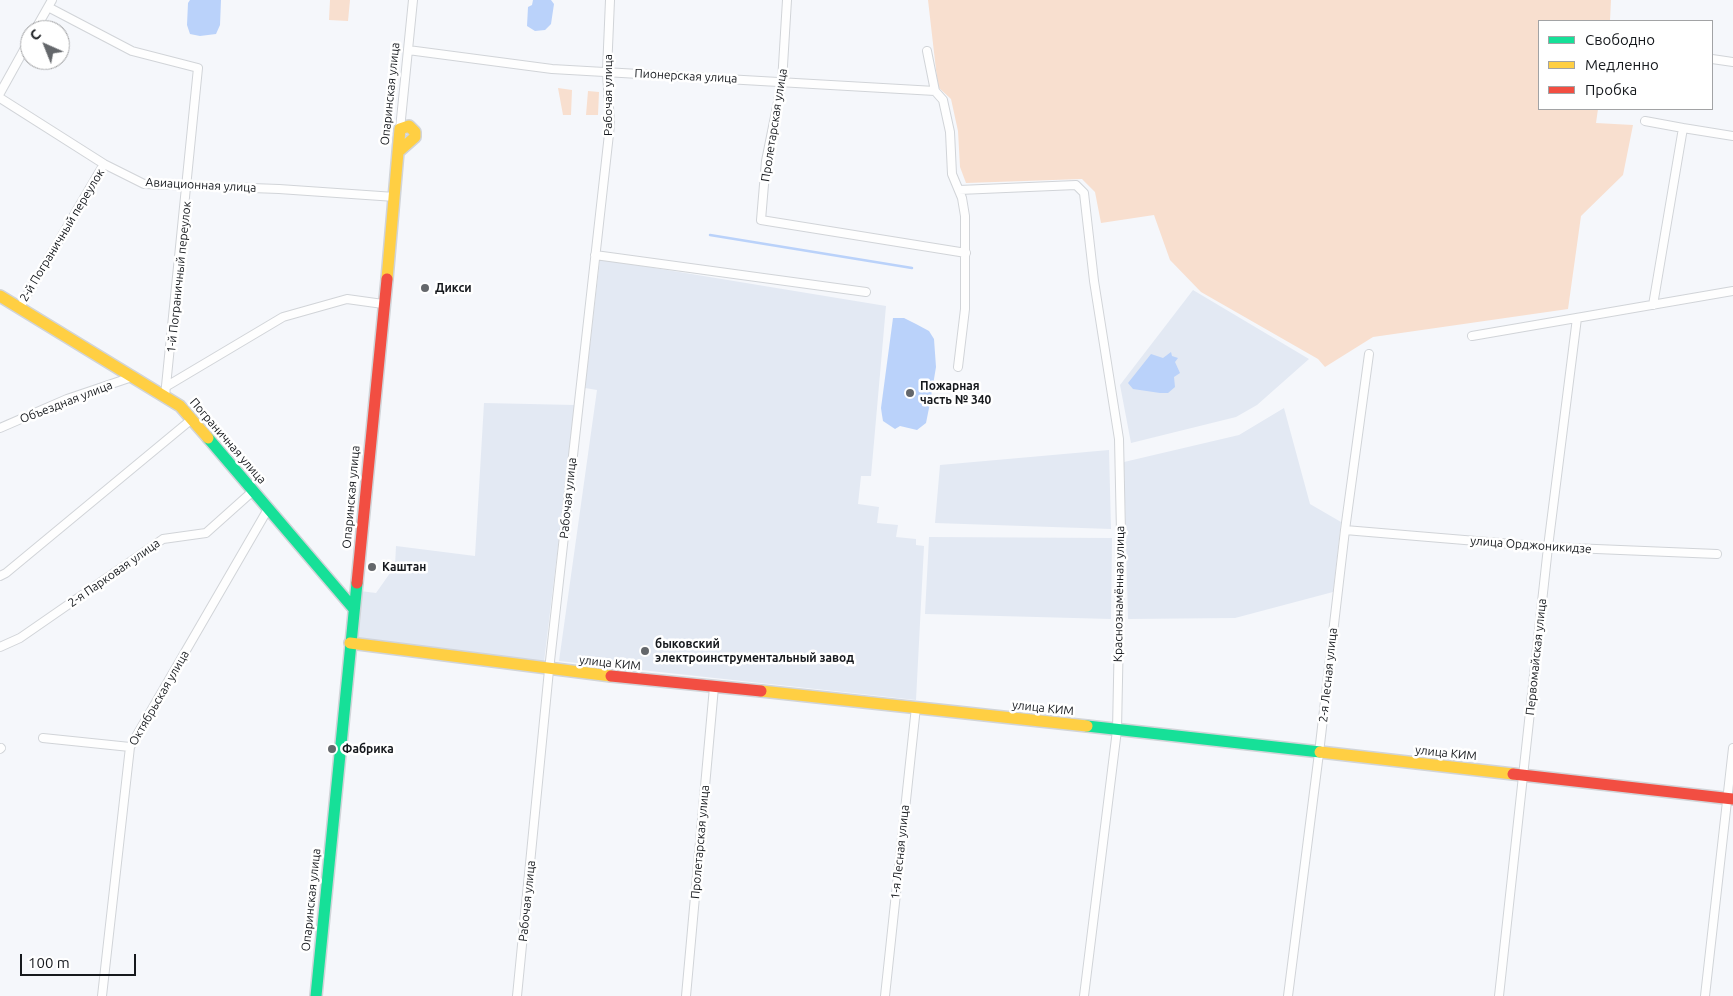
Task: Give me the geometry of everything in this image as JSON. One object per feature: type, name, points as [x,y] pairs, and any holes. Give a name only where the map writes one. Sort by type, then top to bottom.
[{"type":"main road","name":"Опаринская улица","points":[[316,996],[398,152],[412,141],[415,132],[409,126],[400,129]]},
{"type":"main road","name":"Пограничная улица","points":[[0,296],[132,377],[166,391],[354,609]]},
{"type":"main road","name":"улица КИМ","points":[[350,643],[549,670],[916,707],[1730,799]]},
{"type":"street","name":"Опаринская улица","points":[[400,129],[413,0]]},
{"type":"street","name":"Рабочая улица","points":[[517,996],[549,670],[610,124],[607,71],[610,0]]},
{"type":"street","name":"Пролетарская улица","points":[[787,0],[782,82],[766,161],[761,220],[966,253]]},
{"type":"street","points":[[41,20],[50,4]]},
{"type":"street","name":"1-й Пограничный переулок","points":[[50,4],[132,51],[198,68],[188,187],[166,391]]},
{"type":"street","name":"Пионерская улица","points":[[408,50],[552,69],[935,91]]},
{"type":"street","points":[[927,51],[935,91],[943,100],[950,132],[952,174],[959,190],[965,216],[965,308],[958,367]]},
{"type":"street","points":[[0,94],[20,57]]},
{"type":"street","points":[[1713,59],[1733,62]]},
{"type":"street","name":"Авиационная улица","points":[[0,98],[104,164],[144,184],[279,189],[395,197]]},
{"type":"street","points":[[1645,120],[1733,136]]},
{"type":"street","points":[[1653,305],[1683,128]]},
{"type":"street","name":"2-й Пограничный переулок","points":[[20,307],[104,164]]},
{"type":"street","name":"Краснознамённая улица","points":[[959,190],[1076,185],[1084,193],[1094,281],[1119,439],[1121,533],[1117,730],[1084,996]]},
{"type":"street","points":[[595,255],[866,292]]},
{"type":"street","points":[[1472,336],[1733,291]]},
{"type":"street","points":[[166,391],[283,317],[347,298],[383,304]]},
{"type":"street","name":"Первомайская улица","points":[[1499,996],[1548,548],[1578,318]]},
{"type":"street","name":"2-я Лесная улица","points":[[1288,996],[1345,530],[1369,354]]},
{"type":"street","name":"Объездная улица","points":[[0,428],[67,398],[132,377]]},
{"type":"street","points":[[0,576],[192,419]]},
{"type":"street","name":"2-я Парковая улица","points":[[0,647],[20,638],[163,539],[206,533],[253,491]]},
{"type":"street","name":"Октябрьская улица","points":[[102,996],[130,747],[268,509]]},
{"type":"street","name":"улица Орджоникидзе","points":[[1345,530],[1548,548],[1718,554]]},
{"type":"street","name":"Пролетарская улица","points":[[686,996],[714,687]]},
{"type":"street","name":"1-я Лесная улица","points":[[885,996],[916,707]]},
{"type":"street","points":[[43,738],[130,747]]},
{"type":"street","points":[[1705,996],[1730,799],[1733,748]]},
{"type":"shaded area","points":[[330,0],[350,0],[348,21],[329,20]]},
{"type":"shaded area","points":[[928,0],[1611,0],[1610,20],[1538,20],[1538,110],[1598,110],[1596,123],[1633,125],[1623,175],[1581,216],[1568,309],[1373,337],[1325,367],[1318,359],[1201,292],[1170,260],[1154,215],[1101,223],[1095,192],[1082,179],[966,183],[960,167],[958,131],[951,99],[938,87]]},
{"type":"shaded area","points":[[558,88],[572,90],[571,115],[563,115]]},
{"type":"shaded area","points":[[588,91],[599,92],[598,115],[586,115]]},
{"type":"shaded area","points":[[600,259],[886,306],[871,476],[861,476],[858,504],[879,507],[877,523],[898,525],[896,537],[916,539],[916,545],[924,546],[916,700],[559,661],[597,390],[585,388]]},
{"type":"shaded area","points":[[1193,290],[1309,359],[1257,405],[1236,417],[1131,443],[1120,385]]},
{"type":"shaded area","points":[[484,403],[575,405],[544,662],[354,640],[360,591],[376,593],[395,566],[396,546],[475,556]]},
{"type":"shaded area","points":[[1284,408],[1310,504],[1341,522],[1333,592],[1235,618],[1128,619],[1124,462],[1239,435]]},
{"type":"shaded area","points":[[1109,450],[1111,529],[935,523],[940,465]]},
{"type":"shaded area","points":[[929,537],[1112,538],[1111,619],[925,614]]},
{"type":"water","points":[[190,0],[221,0],[220,25],[216,34],[200,36],[190,34],[187,25],[188,3]]},
{"type":"water","points":[[533,0],[551,0],[554,4],[551,24],[545,30],[535,31],[527,26],[528,7],[532,5]]},
{"type":"water","points":[[893,318],[904,318],[916,324],[929,331],[934,339],[936,367],[930,403],[926,423],[917,430],[900,426],[895,429],[883,421],[881,408]]},
{"type":"water","points":[[1171,352],[1172,356],[1178,358],[1175,362],[1180,373],[1174,377],[1175,387],[1168,393],[1133,389],[1128,383],[1151,354],[1163,358]]},
{"type":"waterway","points":[[710,235],[912,268]]},
{"type":"traffic: fast","points":[[208,438],[354,609]]},
{"type":"traffic: fast","points":[[316,996],[357,583]]},
{"type":"traffic: fast","points":[[1087,726],[1320,752]]},
{"type":"traffic: slow","points":[[387,279],[400,129],[409,126],[415,132],[415,137],[398,152]]},
{"type":"traffic: slow","points":[[0,296],[180,406],[208,438]]},
{"type":"traffic: slow","points":[[350,643],[611,676]]},
{"type":"traffic: slow","points":[[761,691],[1087,726]]},
{"type":"traffic: slow","points":[[1320,752],[1513,774]]},
{"type":"traffic: jam","points":[[357,583],[387,279]]},
{"type":"traffic: jam","points":[[611,676],[761,691]]},
{"type":"traffic: jam","points":[[1513,774],[1733,799]]},
{"type":"place","name":"Дикси","points":[[425,288]]},
{"type":"place","name":"Пожарная часть № 340","points":[[910,393]]},
{"type":"place","name":"Каштан","points":[[372,567]]},
{"type":"place","name":"быковский электроинструментальный завод","points":[[645,651]]},
{"type":"place","name":"Фабрика","points":[[332,749]]}]
